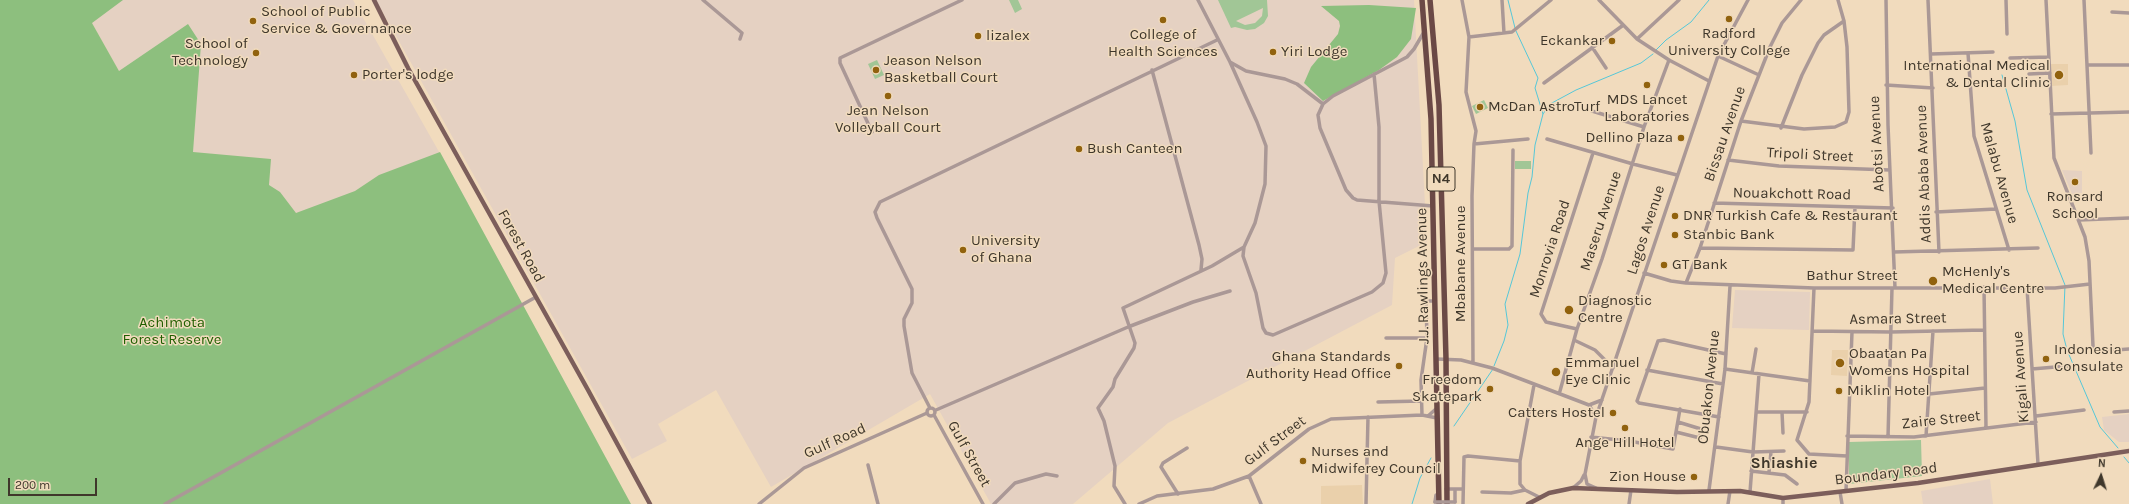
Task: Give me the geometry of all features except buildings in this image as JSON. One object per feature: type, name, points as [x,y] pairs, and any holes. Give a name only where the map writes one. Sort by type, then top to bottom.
[{"type":"highway","name":"J.J. Rawlings Avenue","points":[[1422,0],[1431,112],[1437,359],[1439,495],[1437,503]]},
{"type":"highway","name":"J.J. Rawlings Avenue","points":[[1430,0],[1438,79],[1446,359],[1446,504]]},
{"type":"main road","name":"Forest Road","points":[[374,0],[408,68],[650,504]]},
{"type":"main road","name":"Boundary Road","points":[[1528,504],[1549,493],[1573,488],[1677,492],[1708,490],[1730,491],[1750,492],[1783,498],[1952,478],[2129,451]]},
{"type":"street","points":[[703,0],[742,33],[740,39]]},
{"type":"street","points":[[872,132],[840,63],[840,58],[962,0]]},
{"type":"street","points":[[1198,0],[1217,40],[1230,62],[1258,122],[1266,146],[1267,165],[1265,184],[1256,223],[1244,247],[1244,256],[1256,293],[1263,328],[1270,335],[1280,334],[1372,292],[1383,283],[1386,273],[1379,201],[1379,127],[1374,74]]},
{"type":"street","name":"Mbabane Avenue","points":[[1462,0],[1469,37],[1465,86],[1476,130],[1472,196],[1474,249],[1473,363]]},
{"type":"street","points":[[1502,0],[1504,33]]},
{"type":"street","points":[[1469,37],[1512,32],[1520,27],[1551,0]]},
{"type":"street","points":[[1599,0],[1622,26],[1636,39],[1669,60],[1709,81]]},
{"type":"street","points":[[1636,39],[1679,0]]},
{"type":"street","name":"Lagos Avenue","points":[[1585,474],[1596,417],[1709,81],[1718,56],[1748,0]]},
{"type":"street","name":"Bissau Avenue","points":[[1686,282],[1700,248],[1741,121],[1759,75],[1777,32],[1801,0]]},
{"type":"street","points":[[1741,121],[1781,128],[1804,129],[1835,127],[1846,122],[1849,112],[1847,47],[1844,21],[1838,0]]},
{"type":"street","name":"Abotsi Avenue","points":[[1886,0],[1886,85],[1894,252],[1888,437]]},
{"type":"street","name":"Addis Ababa Avenue","points":[[1928,0],[1933,88],[1936,212],[1939,252]]},
{"type":"street","points":[[2006,0],[2007,34]]},
{"type":"street","points":[[2046,0],[2054,158],[2079,220],[2086,243],[2094,349],[2102,351],[2129,349]]},
{"type":"street","points":[[2084,0],[2091,153]]},
{"type":"street","points":[[2112,12],[2129,13]]},
{"type":"street","points":[[1781,128],[1802,75],[1818,43],[1828,31],[1844,21]]},
{"type":"street","points":[[1544,83],[1592,46],[1622,26]]},
{"type":"street","points":[[1425,29],[1409,55],[1349,86],[1323,104],[1318,115],[1318,122],[1346,190],[1353,198],[1357,200],[1433,206]]},
{"type":"street","points":[[1217,40],[880,202],[876,212],[877,218],[912,289],[912,303],[904,319],[912,373],[930,408],[936,410],[1128,326],[1193,302],[1230,291]]},
{"type":"street","points":[[1592,46],[1606,68]]},
{"type":"street","points":[[1931,54],[1993,52]]},
{"type":"street","name":"Malabu Avenue","points":[[1968,53],[1973,130],[2009,250]]},
{"type":"street","points":[[1718,56],[1759,75]]},
{"type":"street","points":[[2010,58],[2049,57]]},
{"type":"street","name":"Maseru Avenue","points":[[1560,391],[1577,329],[1602,259],[1644,127],[1669,60]]},
{"type":"street","points":[[1230,62],[1246,71],[1285,79],[1297,84],[1323,104]]},
{"type":"street","points":[[2087,65],[2129,65]]},
{"type":"street","points":[[1152,70],[1199,245],[1202,259],[1201,270]]},
{"type":"street","points":[[2029,74],[2050,73]]},
{"type":"street","points":[[1886,85],[1933,88]]},
{"type":"street","points":[[1592,111],[1644,127]]},
{"type":"street","points":[[2051,114],[2129,112]]},
{"type":"street","points":[[1474,144],[1528,139]]},
{"type":"street","points":[[1547,140],[1677,175]]},
{"type":"street","points":[[1474,249],[1509,249],[1512,246],[1512,150]]},
{"type":"street","name":"Monrovia Road","points":[[1577,329],[1546,322],[1541,314],[1594,153]]},
{"type":"street","name":"Tripoli Street","points":[[1728,160],[1779,166],[1890,170]]},
{"type":"street","name":"Nouakchott Road","points":[[1714,203],[1892,208]]},
{"type":"street","points":[[1700,248],[1853,250],[1855,207]]},
{"type":"street","points":[[1936,212],[1996,209]]},
{"type":"street","points":[[2079,220],[2129,218]]},
{"type":"street","points":[[1125,504],[1114,486],[1115,466],[1104,421],[1098,408],[1113,387],[1115,379],[1134,348],[1135,343],[1123,308],[1212,266],[1244,247]]},
{"type":"street","points":[[1894,252],[1939,252],[2038,248]]},
{"type":"street","name":"Bathur Street","points":[[1644,273],[1658,278],[1730,286],[1814,288],[2061,288],[2090,284]]},
{"type":"street","name":"Obuakon Avenue","points":[[1708,490],[1720,417],[1725,369],[1730,286]]},
{"type":"street","points":[[1814,288],[1809,402],[1797,440],[1809,454],[1847,456]]},
{"type":"street","points":[[1984,288],[1986,428]]},
{"type":"street","name":"Kigali Avenue","points":[[2027,288],[2038,464]]},
{"type":"street","points":[[165,504],[536,298]]},
{"type":"street","points":[[1422,415],[1421,372],[1427,338],[1426,303],[1428,301],[1435,301]]},
{"type":"street","name":"Asmara Street","points":[[1812,331],[1891,332],[1984,330]]},
{"type":"street","points":[[1926,436],[1933,331]]},
{"type":"street","points":[[1846,491],[1852,332]]},
{"type":"street","points":[[1386,338],[1427,338]]},
{"type":"street","points":[[1574,340],[1595,350],[1613,368]]},
{"type":"street","points":[[1720,417],[1638,402],[1647,370],[1658,341],[1661,340],[1726,354]]},
{"type":"street","points":[[1752,373],[1756,349]]},
{"type":"street","points":[[1437,359],[1473,363],[1492,368],[1588,406],[1596,417]]},
{"type":"street","points":[[2032,369],[2067,366]]},
{"type":"street","points":[[1725,369],[1810,381]]},
{"type":"street","points":[[1647,370],[1723,384]]},
{"type":"street","points":[[1750,492],[1759,374]]},
{"type":"street","points":[[1534,385],[1520,461],[1520,484],[1525,490],[1539,497]]},
{"type":"street","points":[[1929,394],[1985,388]]},
{"type":"street","points":[[1588,406],[1602,400]]},
{"type":"street","points":[[1378,402],[1421,401]]},
{"type":"street","points":[[930,408],[927,413],[930,416],[934,415],[936,410]]},
{"type":"street","points":[[1428,416],[1437,408]]},
{"type":"street","points":[[1591,437],[1629,441],[1673,449],[1680,409]]},
{"type":"street","points":[[2036,416],[2084,410]]},
{"type":"street","points":[[2114,412],[2129,411]]},
{"type":"street","points":[[1757,412],[1807,412]]},
{"type":"street","points":[[1782,412],[1783,433]]},
{"type":"street","name":"Gulf Road","points":[[759,504],[804,468],[927,413]]},
{"type":"street","name":"Gulf Street","points":[[934,415],[983,504]]},
{"type":"street","name":"Gulf Street","points":[[1139,504],[1158,496],[1213,489],[1249,476],[1316,425],[1331,419],[1422,415],[1437,418]]},
{"type":"street","points":[[1366,504],[1368,417]]},
{"type":"street","points":[[1676,432],[1700,438],[1700,429],[1678,422]]},
{"type":"street","name":"Zaire Street","points":[[1848,436],[1926,436],[2036,422]]},
{"type":"street","points":[[1682,433],[1685,424]]},
{"type":"street","points":[[1716,447],[1753,452],[1784,451]]},
{"type":"street","points":[[1178,494],[1162,467],[1163,463],[1187,448]]},
{"type":"street","points":[[1769,472],[1771,452]]},
{"type":"street","points":[[1463,504],[1462,488],[1464,457],[1468,456],[1520,461]]},
{"type":"street","points":[[868,465],[878,504]]},
{"type":"street","points":[[1751,471],[1785,475],[1797,484]]},
{"type":"street","points":[[994,504],[1015,483],[1046,474],[1057,476]]},
{"type":"street","points":[[1585,474],[1587,484],[1596,488]]},
{"type":"street","points":[[1573,488],[1581,481],[1585,474]]},
{"type":"street","points":[[1249,476],[1261,504]]},
{"type":"street","points":[[1446,489],[1462,488]]},
{"type":"street","points":[[1437,503],[1455,502],[1455,489]]},
{"type":"street","points":[[1482,492],[1511,493],[1525,490]]},
{"type":"street","points":[[1629,504],[1631,490]]},
{"type":"street","points":[[1728,504],[1730,491]]},
{"type":"street","points":[[1840,492],[1842,504]]},
{"type":"street","points":[[1783,498],[1783,504]]},
{"type":"shaded area","points":[[79,0],[353,0],[468,203],[256,315]]},
{"type":"shaded area","name":"University of Ghana","points":[[376,0],[1414,0],[1427,242],[1395,258],[1392,305],[1168,423],[1073,504],[991,504],[930,394],[771,487],[716,390],[658,424],[667,441],[632,459]]},
{"type":"shaded area","name":"International Medical & Dental Clinic","points":[[2051,64],[2068,64],[2068,85],[2051,86]]},
{"type":"shaded area","name":"Ronsard School","points":[[2062,170],[2082,171],[2082,193],[2072,194]]},
{"type":"shaded area","points":[[1735,290],[1810,292],[1809,330],[1732,328]]},
{"type":"shaded area","name":"Obaatan Pa Womens Hospital","points":[[1832,350],[1848,350],[1847,376],[1831,375]]},
{"type":"shaded area","points":[[2129,414],[2129,442],[2119,442],[2104,430],[2102,417]]},
{"type":"shaded area","points":[[1990,479],[1993,504],[1923,504],[1921,491]]},
{"type":"shaded area","points":[[1362,485],[1363,504],[1321,504],[1321,486]]},
{"type":"green space","name":"Achimota Forest Reserve","points":[[0,0],[123,0],[92,23],[119,71],[188,24],[201,44],[193,152],[271,159],[269,185],[280,192],[296,213],[355,191],[379,175],[440,152],[631,504],[0,504]]},
{"type":"green space","points":[[1009,0],[1018,0],[1022,9],[1015,13]]},
{"type":"green space","points":[[1218,0],[1267,0],[1268,16],[1264,23],[1255,29],[1247,30],[1235,27],[1231,28]],"holes":[[[1263,8],[1262,16],[1255,23],[1245,25],[1236,21]]]},
{"type":"green space","points":[[1369,5],[1416,8],[1411,39],[1397,57],[1379,70],[1323,101],[1304,83],[1311,67],[1338,34],[1340,26],[1339,21],[1321,6]]},
{"type":"green space","name":"Jeason Nelson Basketball Court","points":[[877,60],[884,75],[875,79],[868,64]]},
{"type":"green space","name":"McDan AstroTurf","points":[[1484,100],[1488,108],[1476,114],[1472,106]]},
{"type":"green space","points":[[1515,161],[1531,161],[1531,169],[1515,169]]},
{"type":"green space","points":[[1921,440],[1922,476],[1849,484],[1849,442]]},
{"type":"waterway","points":[[1508,0],[1515,28]]},
{"type":"waterway","points":[[1656,50],[1666,40],[1691,22],[1709,0]]},
{"type":"waterway","points":[[1494,366],[1504,341],[1508,325],[1505,304],[1520,254],[1528,193],[1532,177],[1535,145],[1543,114],[1535,88],[1538,78],[1516,31]]},
{"type":"waterway","points":[[1543,114],[1550,104],[1576,90],[1641,63],[1653,54]]},
{"type":"waterway","points":[[2002,75],[2015,121],[2027,190],[2065,285],[2063,334],[2067,350],[2100,427],[2118,448]]},
{"type":"waterway","points":[[1454,426],[1493,369]]},
{"type":"waterway","points":[[2124,457],[2129,463]]},
{"type":"waterway","points":[[1412,504],[1420,478],[1431,458]]},
{"type":"place","name":"Radford University College","points":[[1729,19]]},
{"type":"place","name":"College of Health Sciences","points":[[1163,20]]},
{"type":"place","name":"School of Public Service & Governance","points":[[253,21]]},
{"type":"place","name":"lizalex","points":[[978,36]]},
{"type":"place","name":"Eckankar","points":[[1612,41]]},
{"type":"place","name":"Yiri Lodge","points":[[1273,52]]},
{"type":"place","name":"School of Technology","points":[[256,53]]},
{"type":"place","name":"Jeason Nelson Basketball Court","points":[[876,70]]},
{"type":"place","name":"Porter's lodge","points":[[354,75]]},
{"type":"place","name":"International Medical & Dental Clinic","points":[[2059,75]]},
{"type":"place","name":"MDS Lancet Laboratories","points":[[1647,85]]},
{"type":"place","name":"Jean Nelson Volleyball Court","points":[[888,96]]},
{"type":"place","name":"McDan AstroTurf","points":[[1480,107]]},
{"type":"place","name":"Dellino Plaza","points":[[1681,138]]},
{"type":"place","name":"Bush Canteen","points":[[1079,149]]},
{"type":"place","name":"Ronsard School","points":[[2075,182]]},
{"type":"place","name":"DNR Turkish Cafe & Restaurant","points":[[1675,216]]},
{"type":"place","name":"Stanbic Bank","points":[[1675,235]]},
{"type":"place","name":"University of Ghana","points":[[963,250]]},
{"type":"place","name":"GT Bank","points":[[1664,265]]},
{"type":"place","name":"McHenly's Medical Centre","points":[[1933,281]]},
{"type":"place","name":"Diagnostic Centre","points":[[1569,310]]},
{"type":"place","name":"Indonesia Consulate","points":[[2046,359]]},
{"type":"place","name":"Obaatan Pa Womens Hospital","points":[[1840,363]]},
{"type":"place","name":"Ghana Standards Authority Head Office","points":[[1399,366]]},
{"type":"place","name":"Emmanuel Eye Clinic","points":[[1556,372]]},
{"type":"place","name":"Freedom Skatepark","points":[[1490,389]]},
{"type":"place","name":"Miklin Hotel","points":[[1839,391]]},
{"type":"place","name":"Catters Hostel","points":[[1613,413]]},
{"type":"place","name":"Ange Hill Hotel","points":[[1625,428]]},
{"type":"place","name":"Nurses and Midwiferey Council","points":[[1303,461]]},
{"type":"place","name":"Zion House","points":[[1694,477]]},
{"type":"district","name":"Shiashie","points":[[1784,463]]}]
